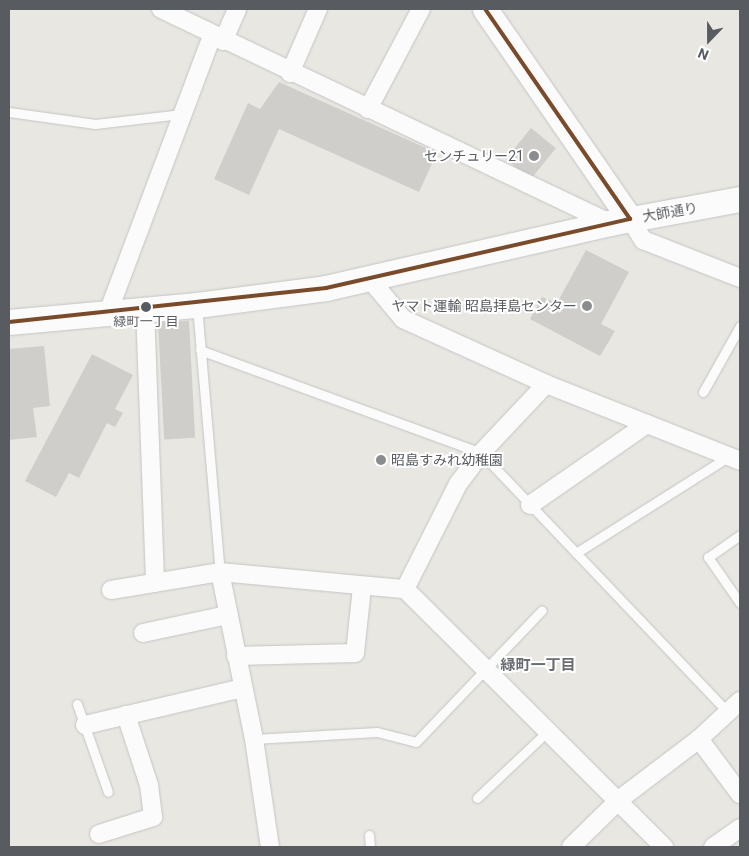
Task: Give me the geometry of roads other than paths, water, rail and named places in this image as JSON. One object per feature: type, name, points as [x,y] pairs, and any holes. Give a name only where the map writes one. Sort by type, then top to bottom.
[{"type":"street","points":[[161,9],[217,38],[368,109],[620,221],[643,240],[740,278]]},
{"type":"street","points":[[109,310],[182,114],[217,38],[237,9]]},
{"type":"street","points":[[290,72],[318,9]]},
{"type":"street","points":[[368,109],[421,9]]},
{"type":"street","points":[[485,9],[620,221]]},
{"type":"street","name":"大師通り","points":[[9,322],[109,310],[197,305],[369,278],[620,221],[740,199]]},
{"type":"street","points":[[369,278],[403,319],[546,384],[735,458]]},
{"type":"street","points":[[145,308],[155,583]]},
{"type":"street","points":[[406,589],[458,484],[481,453],[546,384]]},
{"type":"street","points":[[530,505],[647,424]]},
{"type":"street","points":[[220,572],[254,739],[270,847]]},
{"type":"street","points":[[111,590],[220,572],[362,587],[406,589],[620,799],[664,847]]},
{"type":"street","points":[[236,656],[355,653],[362,587]]},
{"type":"street","points":[[144,633],[228,615]]},
{"type":"street","points":[[85,725],[243,688]]},
{"type":"street","points":[[571,847],[620,799],[699,739],[734,706]]},
{"type":"street","points":[[99,834],[153,817],[148,785],[126,715]]},
{"type":"street","points":[[699,739],[740,794]]},
{"type":"street","points":[[713,847],[740,828]]},
{"type":"lane","points":[[9,112],[95,124],[182,114]]},
{"type":"lane","points":[[197,305],[220,572]]},
{"type":"lane","points":[[703,392],[740,326]]},
{"type":"lane","points":[[200,350],[481,453],[576,553],[734,706]]},
{"type":"lane","points":[[576,553],[735,458]]},
{"type":"lane","points":[[740,535],[708,556],[740,602]]},
{"type":"lane","points":[[254,739],[377,732],[416,742],[542,610]]},
{"type":"lane","points":[[78,704],[108,792]]},
{"type":"lane","points":[[477,798],[549,730]]},
{"type":"lane","points":[[370,835],[370,847]]},
{"type":"place","name":"センチュリー21","points":[[534,156]]},
{"type":"place","name":"ヤマト運輸 昭島拝島センター","points":[[587,306]]},
{"type":"place","name":"緑町一丁目","points":[[146,307]]},
{"type":"place","name":"昭島すみれ幼稚園","points":[[381,460]]},
{"type":"district","name":"緑町一丁目","points":[[538,666]]}]
